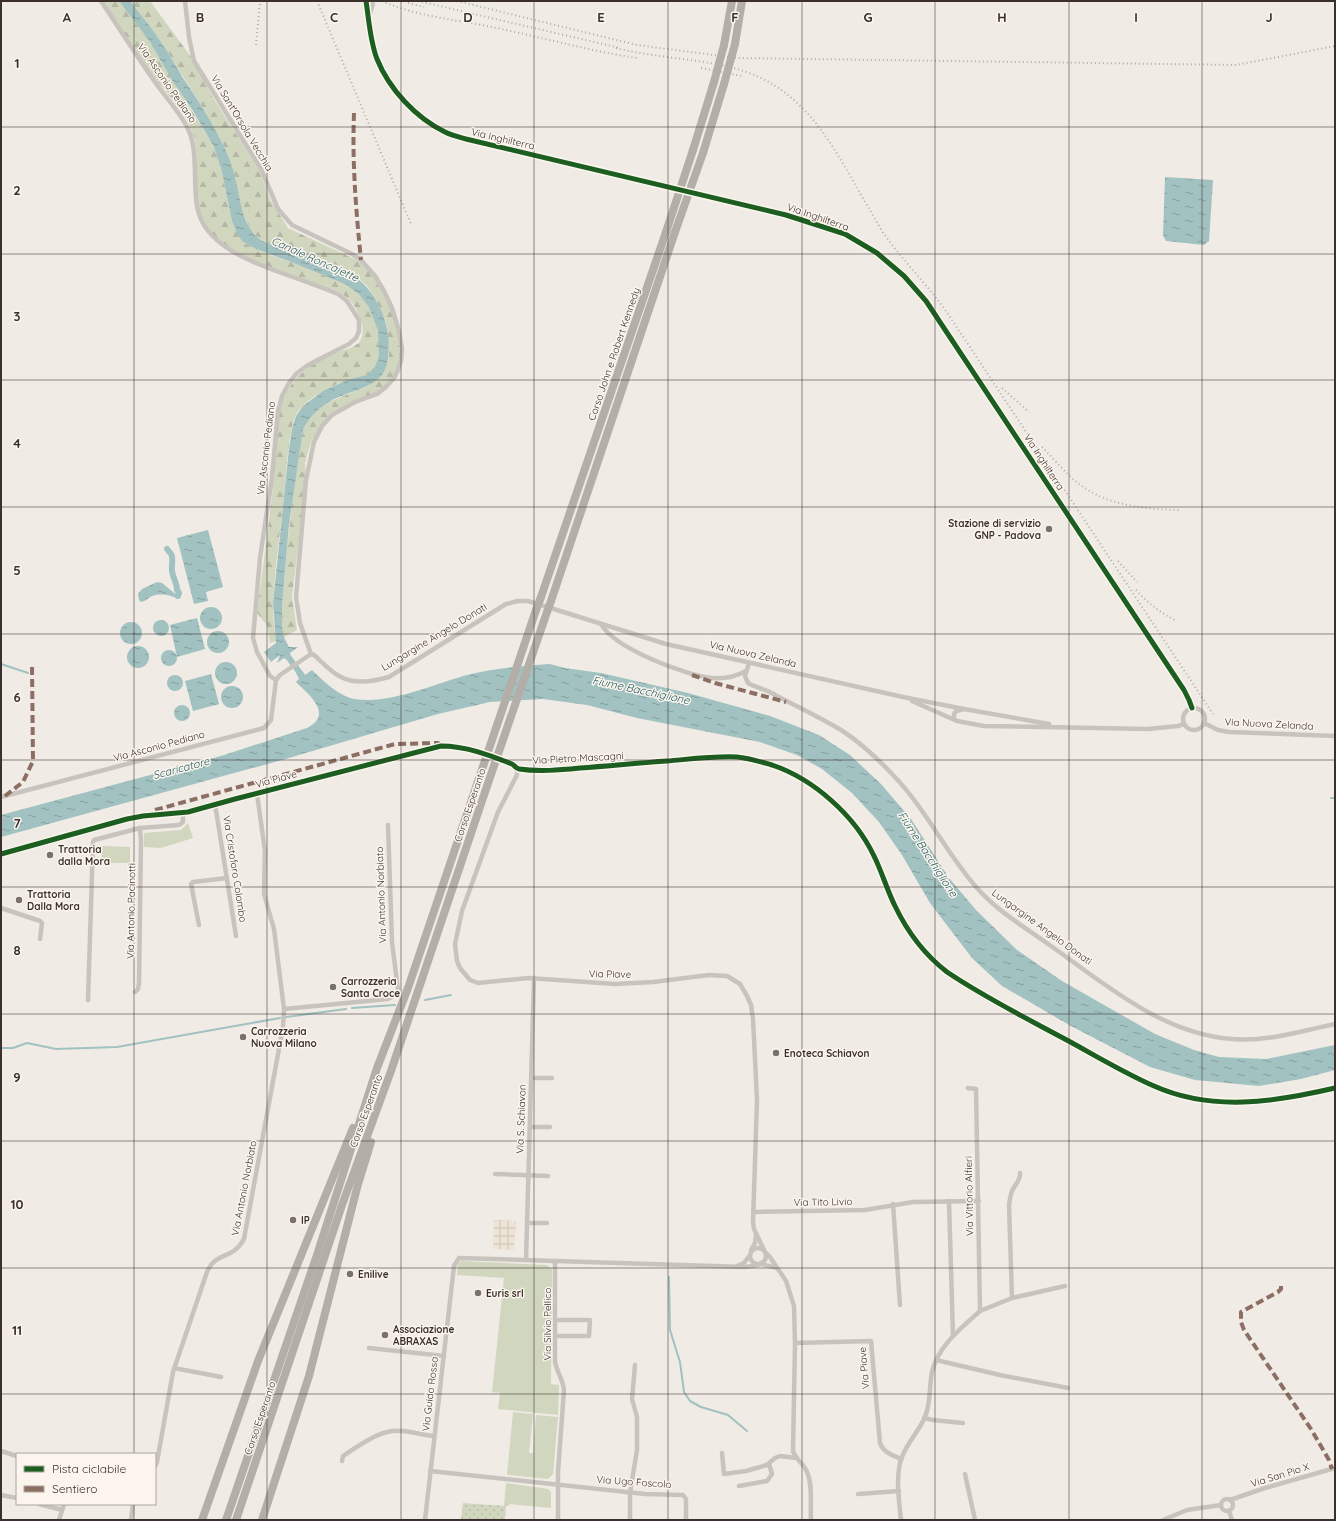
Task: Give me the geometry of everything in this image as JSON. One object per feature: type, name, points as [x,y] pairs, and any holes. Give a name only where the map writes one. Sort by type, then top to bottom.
[{"type":"highway","name":"Corso John e Robert Kennedy","points":[[502,709],[666,232],[714,82],[724,45],[732,1]]},
{"type":"highway","name":"Corso John e Robert Kennedy","points":[[513,709],[703,153],[735,44],[742,1]]},
{"type":"highway","name":"Corso Esperanto","points":[[226,1520],[317,1255],[377,1068],[410,980],[502,709]]},
{"type":"highway","name":"Corso Esperanto","points":[[236,1520],[342,1205],[391,1071],[513,709]]},
{"type":"highway","points":[[202,1520],[258,1361],[377,1068]]},
{"type":"highway","points":[[262,1520],[309,1376],[358,1184],[391,1071]]},
{"type":"street","name":"Via Asconio Pediano","points":[[1,797],[264,728],[271,720],[276,680],[270,676],[257,652],[253,638],[260,558],[272,478],[278,411],[282,396],[289,383],[297,373],[308,365],[349,344],[356,338],[359,331],[359,320],[347,301],[338,294],[250,261],[232,251],[216,239],[203,224],[197,208],[194,146],[190,132],[183,119],[142,64],[100,1]]},
{"type":"street","name":"Via Sant'Orsola Vecchia","points":[[185,1],[189,37],[194,61],[261,169],[278,209],[292,225],[352,254],[361,260],[375,276],[384,291],[392,308],[399,331],[402,349],[401,360],[394,378],[377,394],[355,402],[332,415],[322,426],[314,442],[308,464],[306,480],[296,597],[300,623],[310,648],[310,654]]},
{"type":"street","name":"Via Inghilterra","points":[[366,2],[371,38],[377,59],[391,84],[412,110],[446,133],[786,215],[845,234],[877,253],[904,276],[926,301],[1184,690],[1192,708]]},
{"type":"street","name":"Via Inghilterra","points":[[369,17],[373,4]]},
{"type":"street","name":"Lungargine Angelo Donati","points":[[310,654],[314,655],[342,678],[356,681],[373,681],[389,677],[506,604],[518,601],[528,601],[601,624],[606,631],[633,650],[651,659],[692,675],[722,678],[735,676],[746,671],[746,680],[750,684],[777,695],[841,730],[858,743],[893,774],[914,798],[961,869],[984,895],[1018,923],[1130,1001],[1165,1021],[1192,1032],[1212,1037],[1232,1039],[1271,1038],[1335,1024]]},
{"type":"street","name":"Via Nuova Zelanda","points":[[601,624],[666,644],[749,663],[964,710],[1063,727]]},
{"type":"street","points":[[276,680],[293,665],[310,654]]},
{"type":"street","points":[[746,671],[749,663]]},
{"type":"street","name":"Via Nuova Zelanda","points":[[903,697],[956,721],[984,726],[1148,729],[1172,727],[1184,724],[1186,727],[1193,730],[1199,728],[1204,723],[1218,730],[1228,732],[1335,736]]},
{"type":"street","points":[[1184,724],[1184,714],[1192,708],[1202,712],[1205,719],[1204,723]]},
{"type":"street","points":[[956,721],[954,719],[954,714],[956,711],[964,710]]},
{"type":"street","name":"Via Piave","points":[[1,854],[135,817],[184,813],[441,746],[455,746],[480,753]]},
{"type":"street","points":[[503,760],[512,764],[518,769]]},
{"type":"street","name":"Via Pietro Mascagni","points":[[518,769],[566,769],[640,763]]},
{"type":"street","name":"Via Piave","points":[[518,769],[517,775],[498,812],[462,911],[456,937],[455,953],[457,961],[465,975],[470,980],[478,983],[534,978],[615,984],[653,982],[718,975],[733,979],[740,984],[749,1000],[753,1019],[757,1100],[753,1222],[756,1233],[765,1251],[786,1282],[794,1306],[795,1344],[793,1451],[796,1458],[808,1474],[810,1484],[811,1520]]},
{"type":"street","name":"Via Antonio Norbiato","points":[[156,1464],[174,1368],[210,1264],[221,1257],[234,1252],[240,1247],[244,1239],[282,1033],[284,1009],[274,929],[264,894],[265,851],[257,794]]},
{"type":"street","name":"Via Cristoforo Colombo","points":[[215,804],[236,936]]},
{"type":"street","points":[[88,1000],[94,840],[140,828],[179,825],[183,822],[184,813]]},
{"type":"street","name":"Via Antonio Norbiato","points":[[284,1009],[340,1002],[388,999],[394,996],[398,990],[392,942],[388,825]]},
{"type":"street","name":"Via Antonio Pacinotti","points":[[134,992],[138,989],[140,828]]},
{"type":"street","points":[[199,925],[192,884],[193,882],[227,878]]},
{"type":"street","points":[[1,908],[40,921],[42,923],[40,939]]},
{"type":"street","name":"Via S. Schiavon","points":[[526,1260],[534,978]]},
{"type":"street","points":[[532,1078],[552,1078]]},
{"type":"street","name":"Via Vittorio Alfieri","points":[[968,1088],[976,1089],[980,1311]]},
{"type":"street","points":[[530,1127],[550,1127]]},
{"type":"street","points":[[1012,1298],[1009,1205],[1010,1196],[1018,1183],[1020,1173]]},
{"type":"street","points":[[495,1174],[548,1176]]},
{"type":"street","points":[[949,1201],[953,1336]]},
{"type":"street","name":"Via Tito Livio","points":[[753,1212],[865,1210],[893,1204],[913,1202],[979,1201]]},
{"type":"street","points":[[893,1204],[900,1305]]},
{"type":"street","points":[[527,1223],[547,1224]]},
{"type":"street","name":"Via Piave","points":[[750,1253],[756,1233]]},
{"type":"street","points":[[526,1260],[745,1267],[759,1264],[766,1259],[765,1251],[757,1248],[750,1253],[744,1263],[734,1266]]},
{"type":"street","points":[[750,1253],[752,1262],[777,1268]]},
{"type":"street","name":"Via Guido Rossa","points":[[425,1520],[456,1261],[459,1258],[526,1260]]},
{"type":"street","name":"Via Silvio Pellico","points":[[555,1261],[556,1369],[564,1385],[559,1456],[558,1520]]},
{"type":"street","points":[[900,1520],[898,1473],[901,1458],[924,1418],[936,1360],[953,1336],[980,1311],[1012,1298],[1065,1286]]},
{"type":"street","points":[[556,1320],[590,1320],[589,1336],[556,1336]]},
{"type":"street","name":"Via Piave","points":[[795,1344],[871,1341],[881,1448],[886,1452],[901,1458]]},
{"type":"street","points":[[369,1348],[444,1356]]},
{"type":"street","points":[[936,1360],[1000,1375],[1068,1388]]},
{"type":"street","points":[[630,1520],[630,1493],[637,1450],[637,1417],[632,1399],[635,1365]]},
{"type":"street","points":[[174,1368],[221,1377]]},
{"type":"street","points":[[924,1418],[963,1423]]},
{"type":"street","points":[[342,1461],[343,1456],[353,1449],[388,1431],[403,1431],[434,1436]]},
{"type":"street","points":[[1,1451],[16,1456]]},
{"type":"street","points":[[722,1453],[724,1474],[746,1471],[769,1464],[775,1458],[780,1456],[796,1458]]},
{"type":"street","points":[[739,1486],[767,1481],[772,1474],[769,1464]]},
{"type":"street","name":"Via San Pio X","points":[[1163,1520],[1187,1510],[1222,1505],[1225,1500],[1230,1500],[1294,1479],[1335,1468]]},
{"type":"street","points":[[430,1471],[558,1485]]},
{"type":"street","points":[[965,1474],[975,1520]]},
{"type":"street","name":"Via Ugo Foscolo","points":[[558,1485],[630,1493],[684,1495],[686,1499],[686,1520]]},
{"type":"street","points":[[858,1494],[899,1491]]},
{"type":"street","points":[[1,1495],[16,1498]]},
{"type":"street","points":[[1229,1511],[1232,1509],[1233,1505],[1230,1500]]},
{"type":"street","points":[[43,1505],[62,1510]]},
{"type":"street","points":[[59,1520],[64,1505]]},
{"type":"street","points":[[131,1520],[133,1505]]},
{"type":"street","points":[[1222,1505],[1224,1510],[1229,1511]]},
{"type":"street","points":[[1229,1511],[1232,1520]]},
{"type":"green space","points":[[102,1],[119,1],[150,42],[214,147],[222,172],[230,211],[245,243],[267,254],[345,284],[366,301],[377,323],[380,349],[377,365],[374,370],[360,378],[337,384],[315,396],[300,409],[294,420],[288,450],[277,553],[273,614],[276,641],[270,643],[267,625],[257,613],[274,478],[278,414],[284,397],[293,382],[304,371],[318,361],[358,344],[362,336],[362,325],[358,313],[352,303],[339,292],[258,263],[219,240],[206,225],[198,209],[196,190],[197,159],[195,139],[192,131],[182,113],[144,64]]},
{"type":"green space","points":[[130,1],[150,1],[194,61],[212,96],[259,170],[271,201],[288,228],[359,261],[374,277],[391,309],[398,331],[401,360],[395,379],[378,395],[343,408],[322,426],[311,442],[305,463],[306,480],[292,597],[297,630],[284,637],[282,626],[282,606],[287,548],[303,430],[309,419],[321,407],[331,401],[366,387],[375,381],[389,356],[386,322],[375,298],[367,286],[357,277],[327,262],[271,244],[258,238],[251,230],[242,212],[223,145],[201,105],[162,43]]},
{"type":"green space","points":[[188,823],[193,838],[161,848],[144,847],[144,833],[181,830]]},
{"type":"green space","points":[[102,846],[130,847],[130,863],[101,863]]},
{"type":"green space","points":[[461,1261],[547,1265],[552,1269],[551,1384],[559,1385],[558,1415],[498,1409],[500,1393],[492,1392],[504,1278],[457,1275],[458,1264]]},
{"type":"green space","points":[[513,1412],[533,1414],[529,1453],[533,1453],[536,1415],[558,1417],[553,1474],[548,1479],[507,1475]]},
{"type":"green space","points":[[506,1483],[548,1489],[551,1492],[551,1508],[509,1504],[509,1506],[504,1506]]},
{"type":"green space","points":[[463,1503],[506,1506],[505,1520],[461,1520]]},
{"type":"shaded area","points":[[494,1220],[516,1221],[514,1250],[493,1249]]},
{"type":"water","points":[[119,1],[130,1],[150,26],[219,136],[232,165],[241,206],[251,230],[259,239],[266,243],[329,263],[354,276],[374,296],[381,310],[385,323],[389,350],[384,372],[371,384],[329,402],[311,417],[303,430],[289,524],[282,606],[282,626],[284,637],[289,647],[298,647],[290,653],[290,661],[284,658],[277,663],[280,655],[271,662],[264,652],[276,643],[273,603],[292,429],[296,416],[303,406],[323,391],[347,380],[367,375],[375,367],[379,356],[378,330],[369,307],[359,294],[345,284],[256,249],[242,241],[232,221],[222,172],[214,147],[150,42]]},
{"type":"water","points":[[1165,177],[1213,180],[1209,241],[1204,245],[1166,241],[1163,235]]},
{"type":"water","points":[[208,530],[223,587],[206,592],[208,601],[194,604],[177,538]]},
{"type":"water","points":[[157,582],[162,583],[179,597],[178,599],[172,596],[159,595],[152,596],[141,602],[138,594],[142,589]]},
{"type":"water","points":[[211,607],[219,610],[222,618],[219,626],[211,629],[203,626],[200,618],[203,610]]},
{"type":"water","points":[[197,618],[205,649],[177,657],[170,625]]},
{"type":"water","points":[[161,620],[168,625],[169,628],[164,635],[161,636],[154,631],[153,628],[158,621]]},
{"type":"water","points":[[131,622],[139,625],[142,633],[139,641],[131,644],[123,641],[120,633],[123,625]]},
{"type":"water","points":[[218,631],[226,634],[229,642],[226,650],[218,653],[210,650],[207,642],[210,634]]},
{"type":"water","points":[[138,646],[146,649],[149,657],[146,665],[138,668],[130,665],[127,657],[130,649]]},
{"type":"water","points":[[169,650],[176,655],[177,658],[172,665],[169,666],[162,661],[161,658],[166,651]]},
{"type":"water","points":[[226,662],[234,665],[237,673],[234,681],[226,684],[218,681],[215,673],[218,665]]},
{"type":"water","points":[[550,664],[565,668],[601,673],[688,693],[770,716],[819,735],[850,755],[881,784],[911,819],[949,878],[976,910],[1017,950],[1062,981],[1155,1034],[1194,1050],[1219,1057],[1266,1059],[1335,1045],[1335,1070],[1301,1079],[1259,1086],[1195,1080],[1150,1067],[1071,1026],[1002,986],[972,958],[930,903],[902,855],[879,822],[852,793],[822,769],[797,755],[760,742],[637,718],[587,705],[543,699],[490,702],[438,714],[282,760],[1,837],[1,815],[221,756],[307,728],[315,723],[319,711],[312,699],[296,682],[299,679],[296,673],[299,671],[305,675],[312,670],[326,683],[343,695],[354,699],[368,700],[398,696],[480,672]]},
{"type":"water","points":[[211,674],[219,704],[193,711],[185,681]]},
{"type":"water","points":[[175,675],[182,680],[183,683],[178,690],[175,691],[168,686],[167,683],[172,676]]},
{"type":"water","points":[[232,686],[240,689],[243,697],[240,705],[232,708],[224,705],[221,697],[224,689]]},
{"type":"water","points":[[182,705],[189,710],[190,713],[185,720],[182,721],[175,716],[174,713],[179,706]]},
{"type":"waterway","points":[[167,549],[172,556],[172,571],[179,593],[178,596]]},
{"type":"waterway","name":"Canale Roncajette","points":[[286,654],[303,677]]},
{"type":"waterway","points":[[1,664],[28,673]]},
{"type":"waterway","points":[[425,1000],[451,995]]},
{"type":"waterway","points":[[352,1008],[395,1005]]},
{"type":"waterway","points":[[286,1017],[346,1009]]},
{"type":"waterway","points":[[1,1048],[13,1048],[27,1043],[56,1049],[117,1047],[280,1018]]},
{"type":"waterway","points":[[669,1277],[670,1330],[680,1362],[684,1392],[690,1401],[701,1407],[728,1415],[747,1431]]},
{"type":"railway","points":[[256,45],[260,1]]},
{"type":"railway","points":[[317,1],[411,224]]},
{"type":"railway","points":[[382,1],[410,11],[439,18],[497,28],[584,48],[637,58]]},
{"type":"railway","points":[[418,1],[620,48]]},
{"type":"railway","points":[[457,1],[637,45],[737,58],[1236,65],[1335,46]]},
{"type":"railway","points":[[408,3],[424,7]]},
{"type":"railway","points":[[616,48],[709,63],[745,71],[761,78],[779,89],[795,101],[810,116],[845,166],[882,231],[948,314],[1213,714]]},
{"type":"railway","points":[[701,68],[742,76]]},
{"type":"railway","points":[[1002,388],[1029,412]]},
{"type":"railway","points":[[1042,447],[1074,480],[1102,497],[1127,505],[1153,509],[1179,510]]},
{"type":"railway","points":[[1118,561],[1137,582]]},
{"type":"railway","points":[[1136,590],[1165,615],[1177,621]]},
{"type":"marked path","points":[[354,113],[355,186],[361,260]]},
{"type":"marked path","points":[[5,796],[23,782],[33,761],[32,665]]},
{"type":"marked path","points":[[692,675],[715,683],[786,702]]},
{"type":"marked path","points":[[155,810],[395,744],[440,744]]},
{"type":"marked path","points":[[1281,1286],[1281,1289],[1278,1292],[1241,1312],[1241,1322],[1244,1330],[1311,1429],[1329,1460],[1332,1469]]},
{"type":"cycle path","points":[[366,1],[371,38],[382,70],[396,92],[414,111],[434,126],[445,132],[466,139],[786,215],[845,234],[877,253],[904,276],[926,301],[1184,690],[1192,708]]},
{"type":"cycle path","points":[[1,854],[127,819],[188,812],[441,746],[450,746],[477,752],[495,757],[512,764],[519,769],[534,770],[565,769],[711,757],[746,758],[788,771],[818,789],[844,813],[866,841],[877,862],[892,900],[917,942],[931,958],[947,972],[975,990],[1130,1075],[1176,1094],[1221,1102],[1244,1102],[1290,1097],[1335,1088]]},
{"type":"place","name":"Stazione di servizio GNP - Padova","points":[[1049,529]]},
{"type":"place","name":"Trattoria dalla Mora","points":[[50,855]]},
{"type":"place","name":"Trattoria Dalla Mora","points":[[19,900]]},
{"type":"place","name":"Carrozzeria Santa Croce","points":[[333,987]]},
{"type":"place","name":"Carrozzeria Nuova Milano","points":[[243,1037]]},
{"type":"place","name":"Enoteca Schiavon","points":[[776,1053]]},
{"type":"place","name":"IP","points":[[293,1220]]},
{"type":"place","name":"Enilive","points":[[350,1274]]},
{"type":"place","name":"Euris srl","points":[[478,1293]]},
{"type":"place","name":"Associazione ABRAXAS","points":[[385,1335]]},
{"type":"water label","name":"Fiume Bacchiglione","points":[[641,690]]},
{"type":"water label","name":"Scaricatore","points":[[181,768]]},
{"type":"water label","name":"Fiume Bacchiglione","points":[[928,854]]}]
